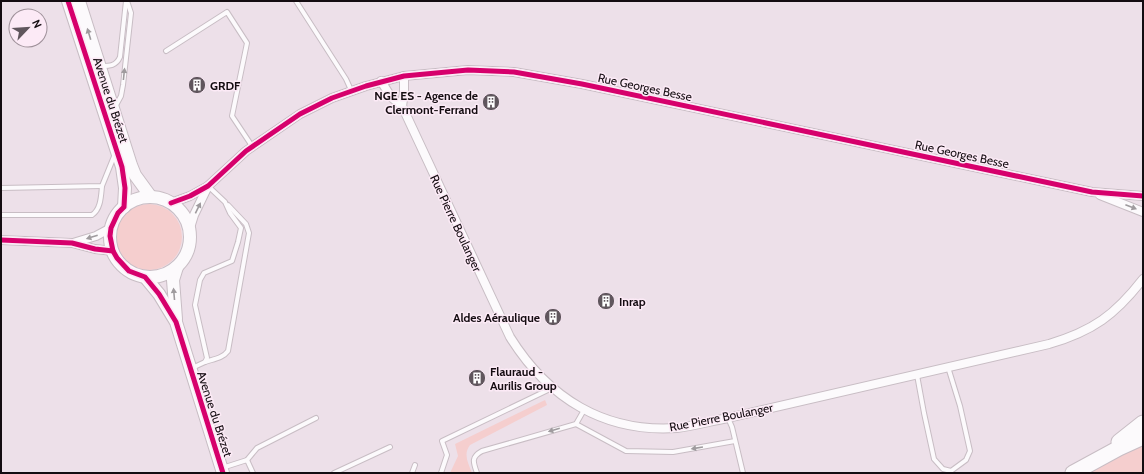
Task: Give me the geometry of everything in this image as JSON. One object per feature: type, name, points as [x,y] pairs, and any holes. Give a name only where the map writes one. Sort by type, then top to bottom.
[{"type":"highway","points":[[1079,470],[1143,423]]},
{"type":"highway","points":[[1079,470],[1118,448],[1143,437]]},
{"type":"street","name":"Avenue du Brézet","points":[[68,1],[122,167],[124,178],[124,207]]},
{"type":"street","name":"Avenue du Brézet","points":[[79,1],[113,111],[135,175],[151,197]]},
{"type":"street","name":"Rue Georges Besse","points":[[171,203],[190,196],[208,186],[232,162],[252,146],[300,114],[321,103],[351,90],[381,81],[404,76],[468,70],[514,72],[538,76],[1092,192],[1143,196]]},
{"type":"street","points":[[402,106],[404,76]]},
{"type":"street","name":"Rue Pierre Boulanger","points":[[381,81],[391,97],[402,106],[510,337],[521,355],[552,388],[567,400],[584,410],[621,424],[642,427],[678,428],[728,418],[1049,344],[1076,335],[1111,315],[1124,303],[1143,279]]},
{"type":"street","name":"Rue Georges Besse","points":[[190,231],[194,216],[208,186]]},
{"type":"street","name":"Rue Georges Besse","points":[[1092,192],[1143,212]]},
{"type":"street","points":[[151,197],[162,199],[171,203],[184,215],[190,231],[189,248],[183,259],[177,267],[167,273],[156,276],[145,276],[129,271],[119,262],[113,251],[110,236],[111,228],[118,213],[132,201],[141,198],[151,197]]},
{"type":"street","points":[[72,243],[96,236],[111,228]]},
{"type":"street","points":[[1,240],[72,243],[95,249],[113,251]]},
{"type":"street","name":"Avenue du Brézet","points":[[177,267],[173,280],[176,322],[223,471]]},
{"type":"street","name":"Avenue du Brézet","points":[[145,276],[159,294],[176,322]]},
{"type":"lane","points":[[99,66],[114,64],[118,62],[120,58],[127,1]]},
{"type":"lane","points":[[113,111],[123,85],[131,13],[127,1]]},
{"type":"lane","points":[[296,1],[346,79],[351,90]]},
{"type":"lane","points":[[166,51],[227,12],[247,43],[232,116],[252,146]]},
{"type":"lane","points":[[1,215],[92,215],[98,208],[102,186],[117,150]]},
{"type":"lane","points":[[1,188],[102,186]]},
{"type":"lane","points":[[190,368],[226,355],[249,233],[246,224],[208,186]]},
{"type":"lane","points":[[206,362],[206,351],[195,305],[200,280],[204,273],[232,261],[241,228],[230,213],[225,202]]},
{"type":"lane","points":[[917,374],[934,459],[943,469],[951,472],[966,460],[970,451],[960,406],[948,367]]},
{"type":"lane","points":[[442,472],[447,455],[442,441],[552,388]]},
{"type":"lane","points":[[477,473],[474,458],[476,454],[576,424],[584,410]]},
{"type":"lane","points":[[223,471],[247,460],[257,448],[316,418]]},
{"type":"lane","points":[[728,418],[743,473]]},
{"type":"lane","points":[[576,424],[626,451],[673,452],[735,441]]},
{"type":"lane","points":[[334,473],[390,447]]},
{"type":"lane","points":[[247,460],[253,473]]},
{"type":"lane","points":[[412,473],[415,465]]},
{"type":"shaded area","points":[[142,204],[156,204],[168,209],[177,218],[182,230],[180,250],[173,261],[156,270],[142,270],[130,265],[121,256],[116,244],[116,230],[121,218],[130,209]]},
{"type":"shaded area","points":[[545,400],[547,405],[470,445],[467,455],[472,473],[450,473],[458,456],[455,444]]},
{"type":"shaded area","points":[[1143,444],[1143,473],[1085,473]]},
{"type":"cycle path","points":[[68,1],[122,167],[125,188],[124,207],[118,213],[111,228],[110,236],[113,251],[117,258],[129,271],[145,277],[159,294],[176,322],[223,473]]},
{"type":"cycle path","points":[[171,203],[190,196],[208,186],[246,151],[300,114],[332,98],[366,86],[404,76],[468,70],[514,72],[582,84],[1092,192],[1143,196]]},
{"type":"cycle path","points":[[1,240],[72,243],[95,249],[113,251]]},
{"type":"place","name":"GRDF","points":[[197,85]]},
{"type":"place","name":"NGE ES - Agence de Clermont-Ferrand","points":[[491,102]]},
{"type":"place","name":"Inrap","points":[[606,301]]},
{"type":"place","name":"Aldes Aéraulique","points":[[553,317]]},
{"type":"place","name":"Flauraud - Aurilis Group","points":[[477,378]]}]
